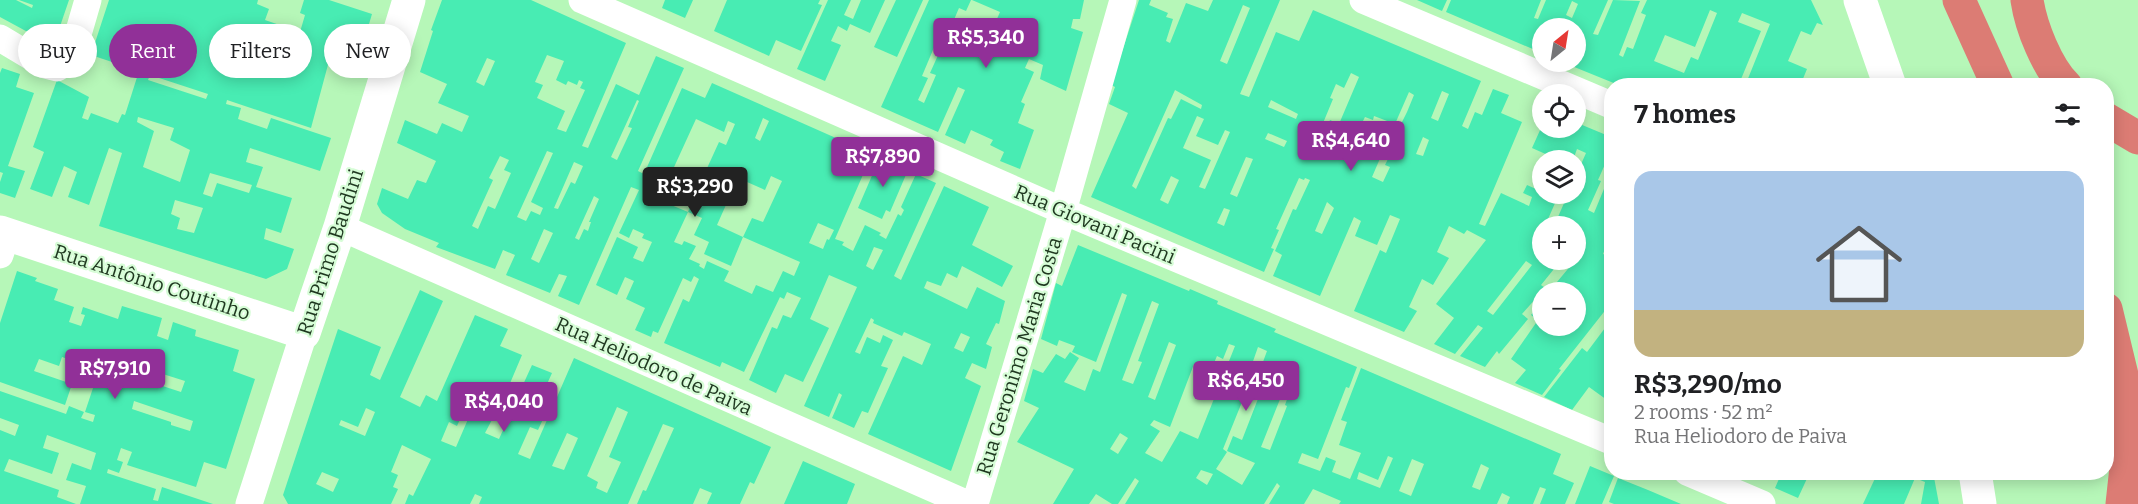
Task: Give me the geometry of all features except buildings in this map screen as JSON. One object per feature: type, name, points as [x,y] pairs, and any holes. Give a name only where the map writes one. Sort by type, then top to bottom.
[{"type":"highway","points":[[1959,0],[1994,78]]},
{"type":"highway","points":[[2027,0],[2030,19],[2058,78]]},
{"type":"highway","points":[[2114,124],[2138,138]]},
{"type":"highway","points":[[2114,342],[2122,375],[2128,449],[2122,504]]},
{"type":"street","points":[[0,38],[45,65],[57,68],[67,62],[72,55],[88,0]]},
{"type":"street","name":"Rua Primo Baudini","points":[[249,504],[340,227],[409,0]]},
{"type":"street","name":"Rua Giovani Pacini","points":[[582,0],[1063,211],[1604,438]]},
{"type":"street","name":"Rua Geronimo Maria Costa","points":[[975,504],[1063,211],[1123,0]]},
{"type":"street","points":[[1363,0],[1604,102]]},
{"type":"street","points":[[1860,0],[1887,78]]},
{"type":"street","name":"Rua Heliodoro de Paiva","points":[[340,227],[968,504]]},
{"type":"street","name":"Rua Antônio Coutinho","points":[[2,240],[304,333]]},
{"type":"street","points":[[1706,480],[1762,504]]},
{"type":"street","points":[[1976,480],[1980,504]]}]
